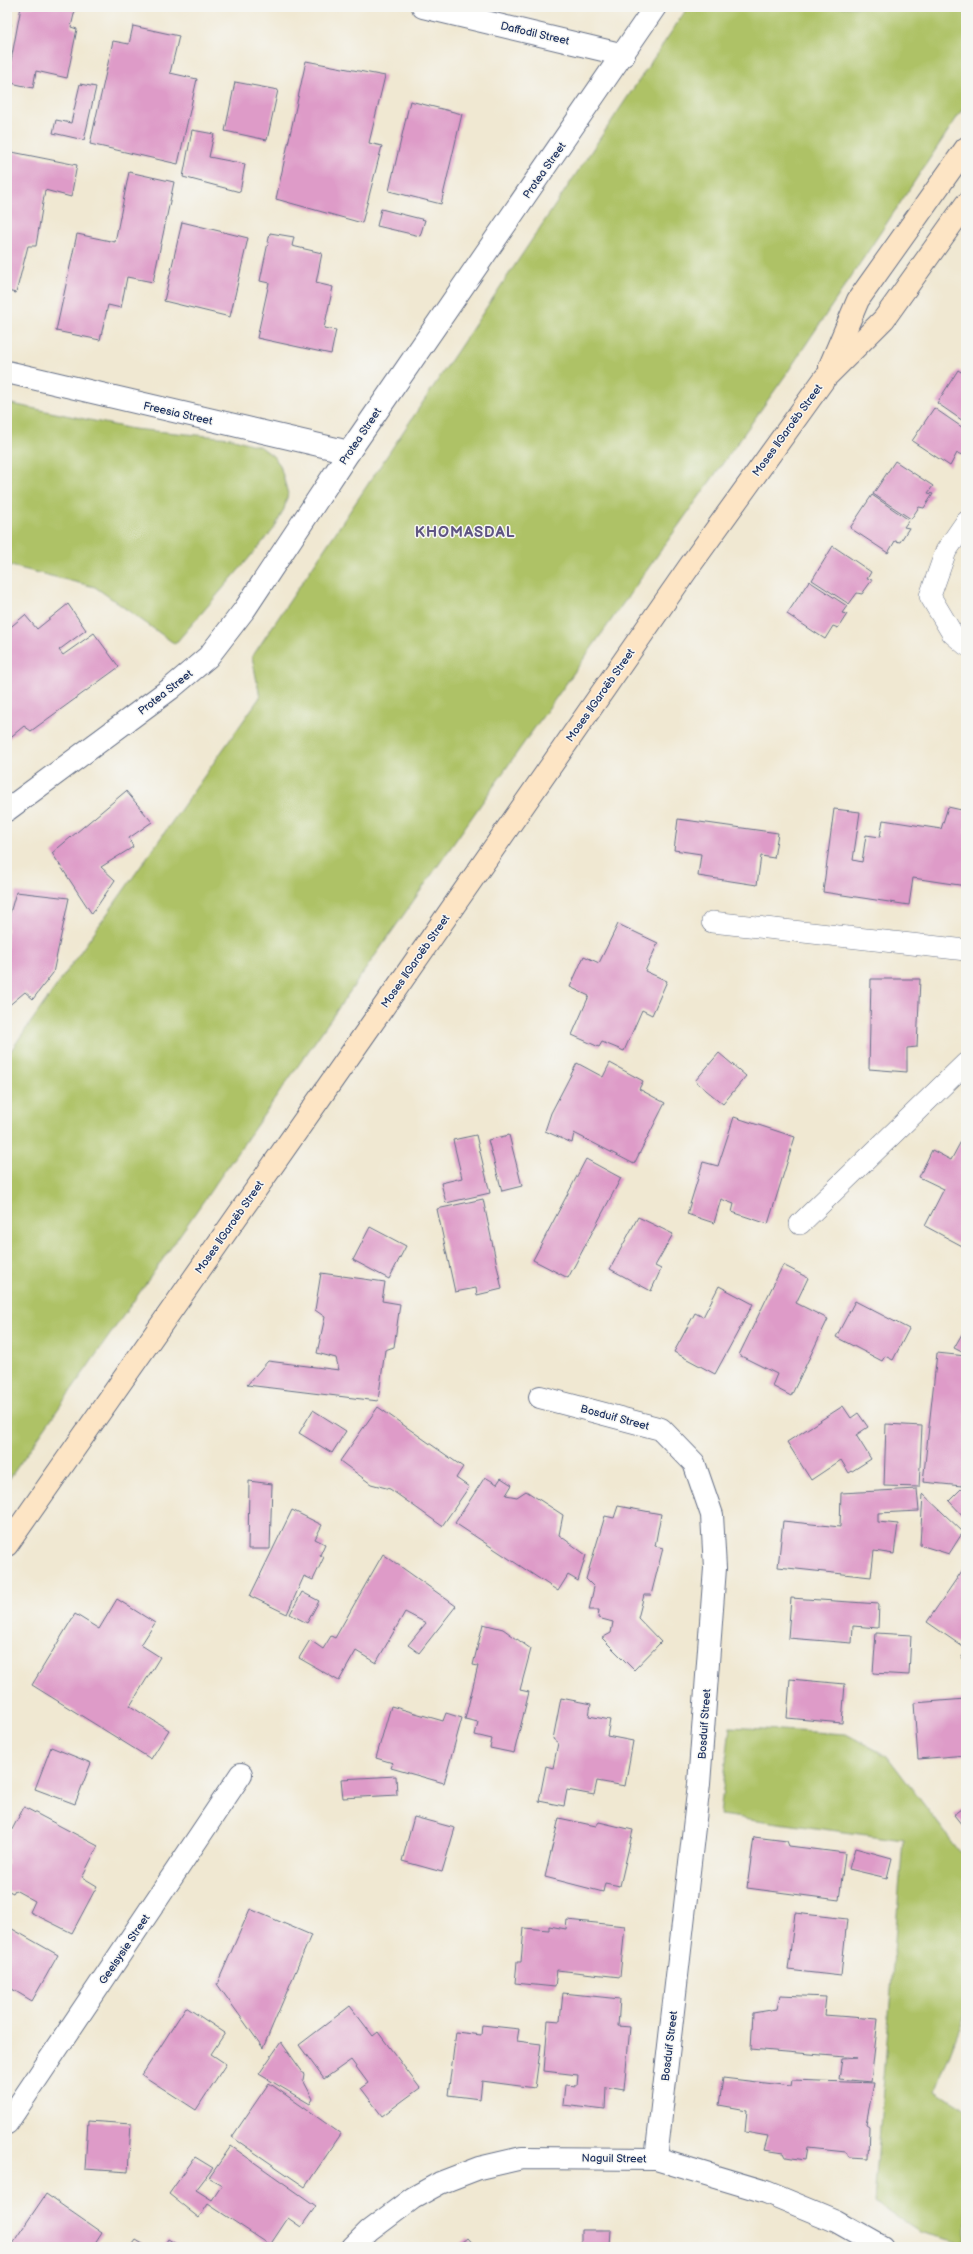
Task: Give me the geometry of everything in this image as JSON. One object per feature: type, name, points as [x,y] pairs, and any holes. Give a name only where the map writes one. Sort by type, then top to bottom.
[{"type":"main road","name":"Moses ǁGaroëb Street","points":[[825,378],[858,300],[966,148]]},
{"type":"main road","name":"Moses ǁGaroëb Street","points":[[7,1545],[376,1018],[684,573],[825,378],[884,318],[966,204]]},
{"type":"street","name":"Daffodil Street","points":[[424,7],[624,55]]},
{"type":"street","name":"Protea Street","points":[[7,810],[170,689],[208,657],[245,609],[349,452],[624,55],[655,7]]},
{"type":"street","name":"Freesia Street","points":[[7,372],[349,452]]},
{"type":"street","name":"Bosduif Street","points":[[540,1398],[661,1429],[694,1463],[712,1515],[715,1568],[700,1784],[656,2159]]},
{"type":"street","name":"Geelsysie Street","points":[[7,2123],[241,1774]]},
{"type":"street","name":"Naguil Street","points":[[354,2247],[369,2231],[413,2198],[440,2183],[479,2168],[522,2158],[656,2159],[766,2192],[836,2221],[882,2247]]},
{"type":"lane","points":[[966,522],[946,551],[930,596],[952,633],[966,644]]},
{"type":"lane","points":[[712,922],[966,950]]},
{"type":"lane","points":[[800,1224],[966,1063]]},
{"type":"green space","points":[[688,7],[966,7],[966,104],[785,376],[521,747],[7,1482],[7,1056],[260,697],[252,657]]},
{"type":"green space","points":[[7,403],[133,429],[231,438],[261,447],[273,456],[280,465],[288,494],[284,509],[274,529],[175,644],[95,587],[7,565]]},
{"type":"green space","points":[[730,1727],[846,1734],[887,1756],[966,1860],[966,2012],[936,2090],[966,2109],[966,2240],[960,2243],[919,2232],[874,2202],[903,1840],[720,1815]]},
{"type":"building","points":[[21,7],[61,7],[75,10],[71,27],[77,29],[67,78],[36,71],[33,88],[7,82]]},
{"type":"building","points":[[7,23],[11,24],[8,41],[7,41]]},
{"type":"building","points":[[133,26],[179,36],[170,73],[197,79],[178,164],[90,144],[113,41],[129,44]]},
{"type":"building","points":[[306,61],[385,76],[369,143],[382,146],[362,223],[276,199]]},
{"type":"building","points":[[235,82],[278,90],[267,140],[225,131]]},
{"type":"building","points":[[80,84],[96,87],[84,140],[53,133],[56,120],[71,123]]},
{"type":"building","points":[[410,101],[462,114],[441,204],[389,191]]},
{"type":"building","points":[[192,130],[214,134],[209,157],[245,164],[240,192],[183,177]]},
{"type":"building","points":[[7,151],[77,165],[71,197],[45,190],[36,246],[28,246],[16,293],[7,291]]},
{"type":"building","points":[[129,172],[174,182],[153,282],[127,277],[121,308],[108,305],[100,340],[56,331],[77,234],[115,242]]},
{"type":"building","points":[[381,209],[425,220],[420,236],[377,226]]},
{"type":"building","points":[[182,222],[248,238],[230,317],[164,301]]},
{"type":"building","points":[[270,233],[294,237],[292,246],[322,253],[316,283],[333,287],[324,328],[336,330],[331,354],[257,338],[269,283],[260,281]]},
{"type":"building","points":[[958,370],[966,375],[966,423],[937,403]]},
{"type":"building","points":[[934,408],[966,430],[966,450],[962,455],[957,453],[950,466],[912,441]]},
{"type":"building","points":[[895,461],[933,486],[928,493],[933,494],[924,508],[919,507],[911,519],[873,494]]},
{"type":"building","points":[[872,495],[909,520],[904,527],[909,528],[900,542],[895,541],[888,553],[850,528]]},
{"type":"building","points":[[833,546],[871,572],[867,579],[872,580],[862,594],[857,593],[849,604],[812,580]]},
{"type":"building","points":[[809,581],[847,606],[842,613],[847,614],[838,628],[833,626],[825,639],[787,614]]},
{"type":"building","points":[[68,604],[86,630],[59,650],[63,655],[94,633],[119,667],[31,731],[24,726],[7,740],[7,630],[25,615],[37,629]]},
{"type":"building","points":[[126,791],[152,822],[129,838],[133,847],[101,867],[115,880],[92,914],[52,853]]},
{"type":"building","points":[[948,807],[966,811],[966,886],[913,878],[909,905],[823,892],[834,809],[860,812],[853,860],[862,862],[866,835],[880,837],[883,820],[941,829]]},
{"type":"building","points":[[678,819],[778,833],[774,858],[761,856],[757,885],[698,876],[701,854],[674,850]]},
{"type":"building","points":[[16,892],[69,898],[53,973],[33,999],[25,992],[7,1007],[7,913],[10,913]]},
{"type":"building","points":[[618,924],[658,943],[645,971],[667,981],[652,1015],[642,1010],[624,1051],[602,1042],[599,1047],[572,1035],[589,996],[570,987],[584,956],[599,963]]},
{"type":"building","points":[[871,979],[920,979],[917,1047],[907,1048],[907,1072],[869,1069]]},
{"type":"building","points":[[719,1053],[746,1076],[723,1104],[695,1081]]},
{"type":"building","points":[[577,1063],[603,1077],[610,1063],[643,1081],[639,1089],[665,1103],[634,1164],[574,1133],[572,1143],[545,1131],[551,1113]]},
{"type":"building","points":[[734,1117],[795,1137],[768,1224],[732,1212],[734,1204],[721,1199],[714,1223],[687,1214],[703,1162],[718,1166]]},
{"type":"building","points":[[966,1132],[966,1248],[925,1226],[944,1189],[919,1177],[932,1150],[951,1160]]},
{"type":"building","points":[[476,1135],[490,1193],[446,1203],[441,1183],[462,1178],[453,1140]]},
{"type":"building","points":[[509,1135],[522,1186],[502,1191],[488,1140]]},
{"type":"building","points":[[586,1159],[621,1178],[568,1278],[533,1260]]},
{"type":"building","points":[[483,1199],[502,1289],[477,1295],[476,1288],[455,1292],[437,1209]]},
{"type":"building","points":[[638,1217],[673,1234],[655,1266],[661,1269],[651,1291],[610,1269]]},
{"type":"building","points":[[370,1227],[406,1246],[389,1279],[353,1260]]},
{"type":"building","points":[[783,1265],[808,1278],[796,1303],[828,1319],[791,1396],[772,1386],[777,1374],[739,1355]]},
{"type":"building","points":[[321,1273],[385,1282],[382,1301],[400,1304],[394,1347],[385,1350],[378,1401],[247,1385],[268,1361],[339,1370],[336,1358],[317,1353],[325,1317],[315,1310]]},
{"type":"building","points":[[719,1286],[753,1304],[715,1374],[674,1352],[695,1313],[703,1317]]},
{"type":"building","points":[[855,1301],[909,1329],[893,1360],[885,1356],[882,1361],[836,1337]]},
{"type":"building","points":[[966,1327],[966,1354],[954,1348]]},
{"type":"building","points":[[937,1353],[966,1356],[966,1456],[962,1486],[923,1482]]},
{"type":"building","points":[[843,1406],[851,1418],[858,1413],[868,1427],[856,1435],[871,1459],[849,1473],[841,1460],[811,1480],[787,1442]]},
{"type":"building","points":[[378,1407],[463,1467],[456,1478],[469,1487],[442,1526],[390,1489],[371,1484],[340,1461]]},
{"type":"building","points":[[313,1410],[346,1431],[332,1453],[299,1433]]},
{"type":"building","points":[[886,1424],[922,1426],[919,1487],[884,1486]]},
{"type":"building","points":[[485,1477],[497,1484],[501,1478],[512,1485],[506,1495],[517,1497],[526,1491],[563,1515],[559,1535],[586,1555],[578,1581],[568,1575],[558,1591],[455,1523]]},
{"type":"building","points":[[249,1481],[272,1484],[270,1549],[248,1549]]},
{"type":"building","points":[[966,1484],[966,1519],[949,1501]]},
{"type":"building","points":[[917,1489],[919,1511],[878,1513],[878,1522],[898,1524],[894,1554],[874,1551],[871,1577],[778,1567],[783,1521],[840,1527],[841,1493]]},
{"type":"building","points":[[923,1494],[963,1532],[949,1554],[920,1545]]},
{"type":"building","points":[[618,1506],[661,1514],[655,1546],[663,1548],[651,1595],[644,1595],[638,1618],[661,1642],[634,1670],[602,1638],[611,1633],[613,1622],[598,1618],[599,1610],[589,1610],[594,1587],[586,1579],[605,1516],[614,1518]]},
{"type":"building","points":[[292,1510],[322,1525],[315,1539],[325,1544],[320,1555],[324,1557],[313,1580],[304,1576],[287,1614],[250,1596]]},
{"type":"building","points":[[383,1554],[456,1606],[419,1653],[408,1645],[426,1623],[405,1612],[376,1663],[356,1651],[339,1681],[299,1658],[310,1640],[323,1649],[331,1636],[335,1638]]},
{"type":"building","points":[[966,1565],[966,1649],[927,1622]]},
{"type":"building","points":[[302,1592],[319,1601],[307,1623],[290,1614]]},
{"type":"building","points":[[791,1598],[879,1604],[878,1628],[853,1626],[852,1643],[788,1638]]},
{"type":"building","points":[[117,1599],[155,1623],[141,1645],[160,1657],[130,1706],[169,1730],[151,1759],[32,1685],[75,1614],[99,1629]]},
{"type":"building","points":[[483,1624],[503,1629],[531,1649],[520,1690],[529,1692],[514,1753],[490,1748],[492,1739],[475,1735],[478,1722],[465,1719],[478,1666],[473,1665]]},
{"type":"building","points":[[876,1633],[911,1635],[909,1675],[873,1673]]},
{"type":"building","points":[[966,1651],[966,1662],[961,1658]]},
{"type":"building","points":[[790,1679],[845,1684],[842,1723],[787,1718]]},
{"type":"building","points":[[561,1698],[591,1704],[589,1716],[610,1720],[607,1736],[633,1741],[625,1786],[597,1781],[594,1795],[567,1790],[564,1806],[539,1801],[546,1766],[553,1768],[558,1743],[553,1739]]},
{"type":"building","points":[[966,1699],[966,1755],[918,1759],[914,1703]]},
{"type":"building","points":[[391,1706],[443,1721],[446,1713],[462,1718],[444,1783],[391,1768],[393,1763],[376,1758]]},
{"type":"building","points":[[51,1747],[91,1763],[75,1804],[35,1789]]},
{"type":"building","points":[[396,1776],[397,1795],[343,1798],[341,1779]]},
{"type":"building","points":[[966,1806],[966,1830],[954,1815]]},
{"type":"building","points":[[24,1807],[98,1846],[82,1877],[97,1886],[72,1933],[30,1912],[35,1901],[15,1890],[13,1893],[7,1890],[7,1839]]},
{"type":"building","points":[[414,1817],[455,1828],[442,1872],[402,1861]]},
{"type":"building","points":[[559,1818],[596,1826],[599,1822],[633,1830],[620,1886],[605,1883],[603,1892],[545,1877]]},
{"type":"building","points":[[754,1837],[787,1841],[789,1846],[845,1853],[839,1900],[747,1888]]},
{"type":"building","points":[[855,1848],[892,1858],[887,1878],[849,1869]]},
{"type":"building","points":[[250,1909],[311,1935],[263,2048],[217,1984]]},
{"type":"building","points":[[795,1913],[847,1919],[841,1976],[788,1970]]},
{"type":"building","points":[[567,1920],[625,1926],[620,1977],[557,1970],[555,1987],[515,1983],[517,1962],[521,1962],[524,1928],[549,1930],[549,1926],[566,1929]]},
{"type":"building","points":[[7,1926],[58,1955],[32,2001],[7,1986]]},
{"type":"building","points":[[563,1993],[620,1999],[618,2026],[630,2027],[624,2090],[606,2087],[605,2110],[563,2105],[565,2085],[577,2086],[578,2075],[544,2071],[548,2020],[560,2021]]},
{"type":"building","points":[[780,1995],[826,1997],[824,2015],[878,2019],[871,2082],[839,2079],[842,2059],[857,2058],[751,2049],[753,2013],[777,2009]]},
{"type":"building","points":[[350,2006],[373,2036],[378,2032],[420,2088],[382,2116],[361,2088],[368,2083],[351,2060],[324,2079],[299,2045]]},
{"type":"building","points":[[186,2007],[225,2033],[211,2054],[226,2064],[196,2110],[142,2075]]},
{"type":"building","points":[[482,2025],[519,2029],[517,2041],[541,2044],[535,2088],[482,2081],[480,2099],[448,2095],[456,2032],[481,2035]]},
{"type":"building","points":[[281,2042],[304,2074],[303,2080],[313,2099],[310,2104],[259,2074]]},
{"type":"building","points":[[723,2078],[791,2086],[792,2080],[874,2083],[866,2124],[869,2126],[868,2158],[849,2157],[846,2152],[807,2148],[805,2160],[786,2157],[784,2153],[764,2150],[768,2136],[745,2132],[747,2110],[719,2105]]},
{"type":"building","points":[[269,2083],[341,2134],[305,2187],[232,2137]]},
{"type":"building","points":[[88,2121],[131,2124],[128,2172],[85,2169]]},
{"type":"building","points":[[231,2146],[316,2206],[301,2227],[288,2218],[270,2245],[208,2204],[199,2218],[169,2194],[195,2157],[213,2168],[196,2190],[212,2200],[222,2185],[209,2178]]},
{"type":"building","points":[[46,2194],[102,2233],[95,2244],[100,2247],[16,2247],[12,2244]]},
{"type":"building","points":[[581,2230],[611,2230],[610,2247],[581,2247]]},
{"type":"building","points":[[468,2238],[476,2247],[457,2247]]},
{"type":"building","points":[[168,2239],[181,2247],[163,2247]]},
{"type":"building","points":[[136,2240],[148,2247],[131,2247]]},
{"type":"district","name":"KHOMASDAL","points":[[465,532]]}]
